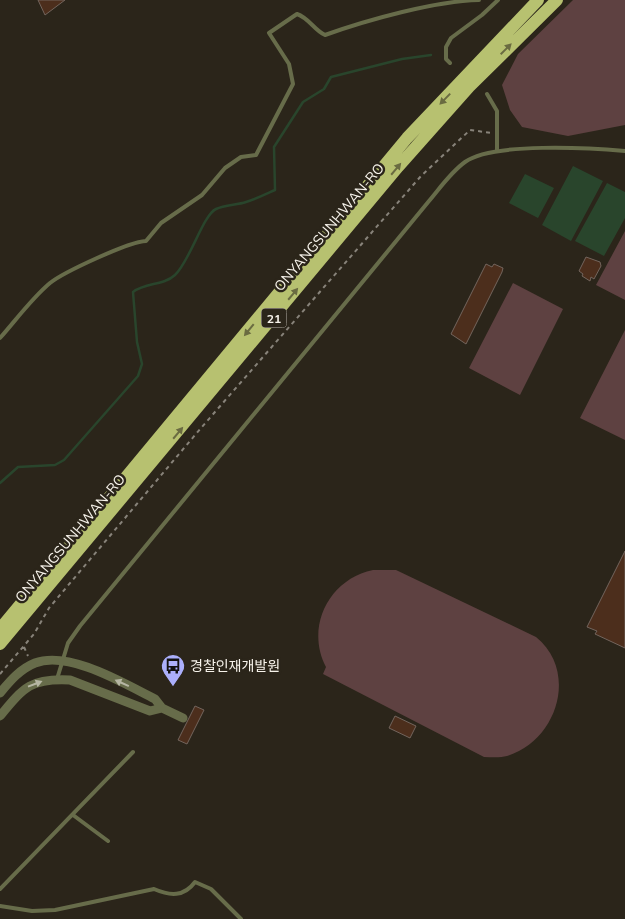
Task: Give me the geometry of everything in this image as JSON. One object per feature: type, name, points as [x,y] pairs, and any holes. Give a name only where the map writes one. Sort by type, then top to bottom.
[{"type":"highway","name":"ONYANGSUNHWAN-RO","points":[[0,630],[407,138],[538,0]]},
{"type":"highway","name":"ONYANGSUNHWAN-RO","points":[[0,644],[398,167],[469,87],[557,0]]},
{"type":"street","points":[[0,693],[20,671],[37,662],[62,660],[91,669],[156,698],[162,708],[183,718]]},
{"type":"street","points":[[0,716],[16,697],[32,683],[57,679],[70,680],[150,711],[162,708]]},
{"type":"lane","points":[[0,338],[50,282],[114,250],[138,241],[146,241],[161,223],[202,195],[225,168],[242,157],[256,155],[292,84],[289,64],[269,33],[297,14],[304,17],[318,32],[326,35],[351,26],[400,14],[479,0]]},
{"type":"lane","points":[[450,64],[446,59],[446,47],[451,38],[482,15],[498,0]]},
{"type":"lane","points":[[487,94],[497,111],[497,151]]},
{"type":"lane","points":[[57,679],[68,643],[80,626],[440,188],[466,161],[482,153],[497,151],[564,148],[625,151]]},
{"type":"lane","points":[[0,889],[133,752]]},
{"type":"lane","points":[[73,815],[108,841]]},
{"type":"lane","points":[[0,906],[32,911],[55,910],[154,889],[168,895],[181,894],[190,889],[195,882],[211,889],[241,919]]},
{"type":"path","points":[[0,674],[34,634],[50,608],[200,428],[421,176],[470,130],[478,130],[488,134],[497,132]]},
{"type":"path","points":[[24,646],[31,666]]},
{"type":"shaded area","points":[[573,0],[625,0],[625,125],[568,136],[522,127],[510,110],[502,85],[518,54]]},
{"type":"shaded area","points":[[573,166],[603,181],[571,241],[542,225]]},
{"type":"shaded area","points":[[525,174],[554,188],[538,218],[509,203]]},
{"type":"shaded area","points":[[607,183],[625,192],[625,218],[604,256],[575,241]]},
{"type":"shaded area","points":[[625,231],[625,300],[596,285]]},
{"type":"shaded area","points":[[513,283],[563,309],[520,395],[469,368]]},
{"type":"shaded area","points":[[625,330],[625,440],[580,418]]},
{"type":"shaded area","points":[[373,570],[396,570],[536,637],[549,652],[557,668],[559,686],[556,704],[549,721],[539,736],[524,748],[507,756],[484,757],[323,674],[326,667],[320,652],[318,636],[320,621],[325,607],[333,594],[344,583],[357,575]]},
{"type":"building","points":[[38,0],[65,0],[45,15]]},
{"type":"building","points":[[586,257],[600,262],[601,266],[594,279],[591,277],[590,281],[582,276],[583,274],[579,271]]},
{"type":"building","points":[[486,264],[492,267],[494,264],[503,268],[466,344],[451,334]]},
{"type":"building","points":[[625,551],[625,648],[595,634],[597,631],[587,627]]},
{"type":"building","points":[[195,706],[204,710],[187,744],[178,740]]},
{"type":"building","points":[[395,716],[416,726],[410,738],[389,728]]},
{"type":"waterway","points":[[0,483],[18,467],[55,465],[64,460],[138,376],[142,364],[137,342],[133,292],[165,281],[175,275],[186,260],[206,220],[216,209],[246,202],[275,190],[274,147],[303,102],[324,89],[331,77],[402,59],[431,55]]},
{"type":"place","name":"경찰인재개발원","points":[[173,687]]}]
